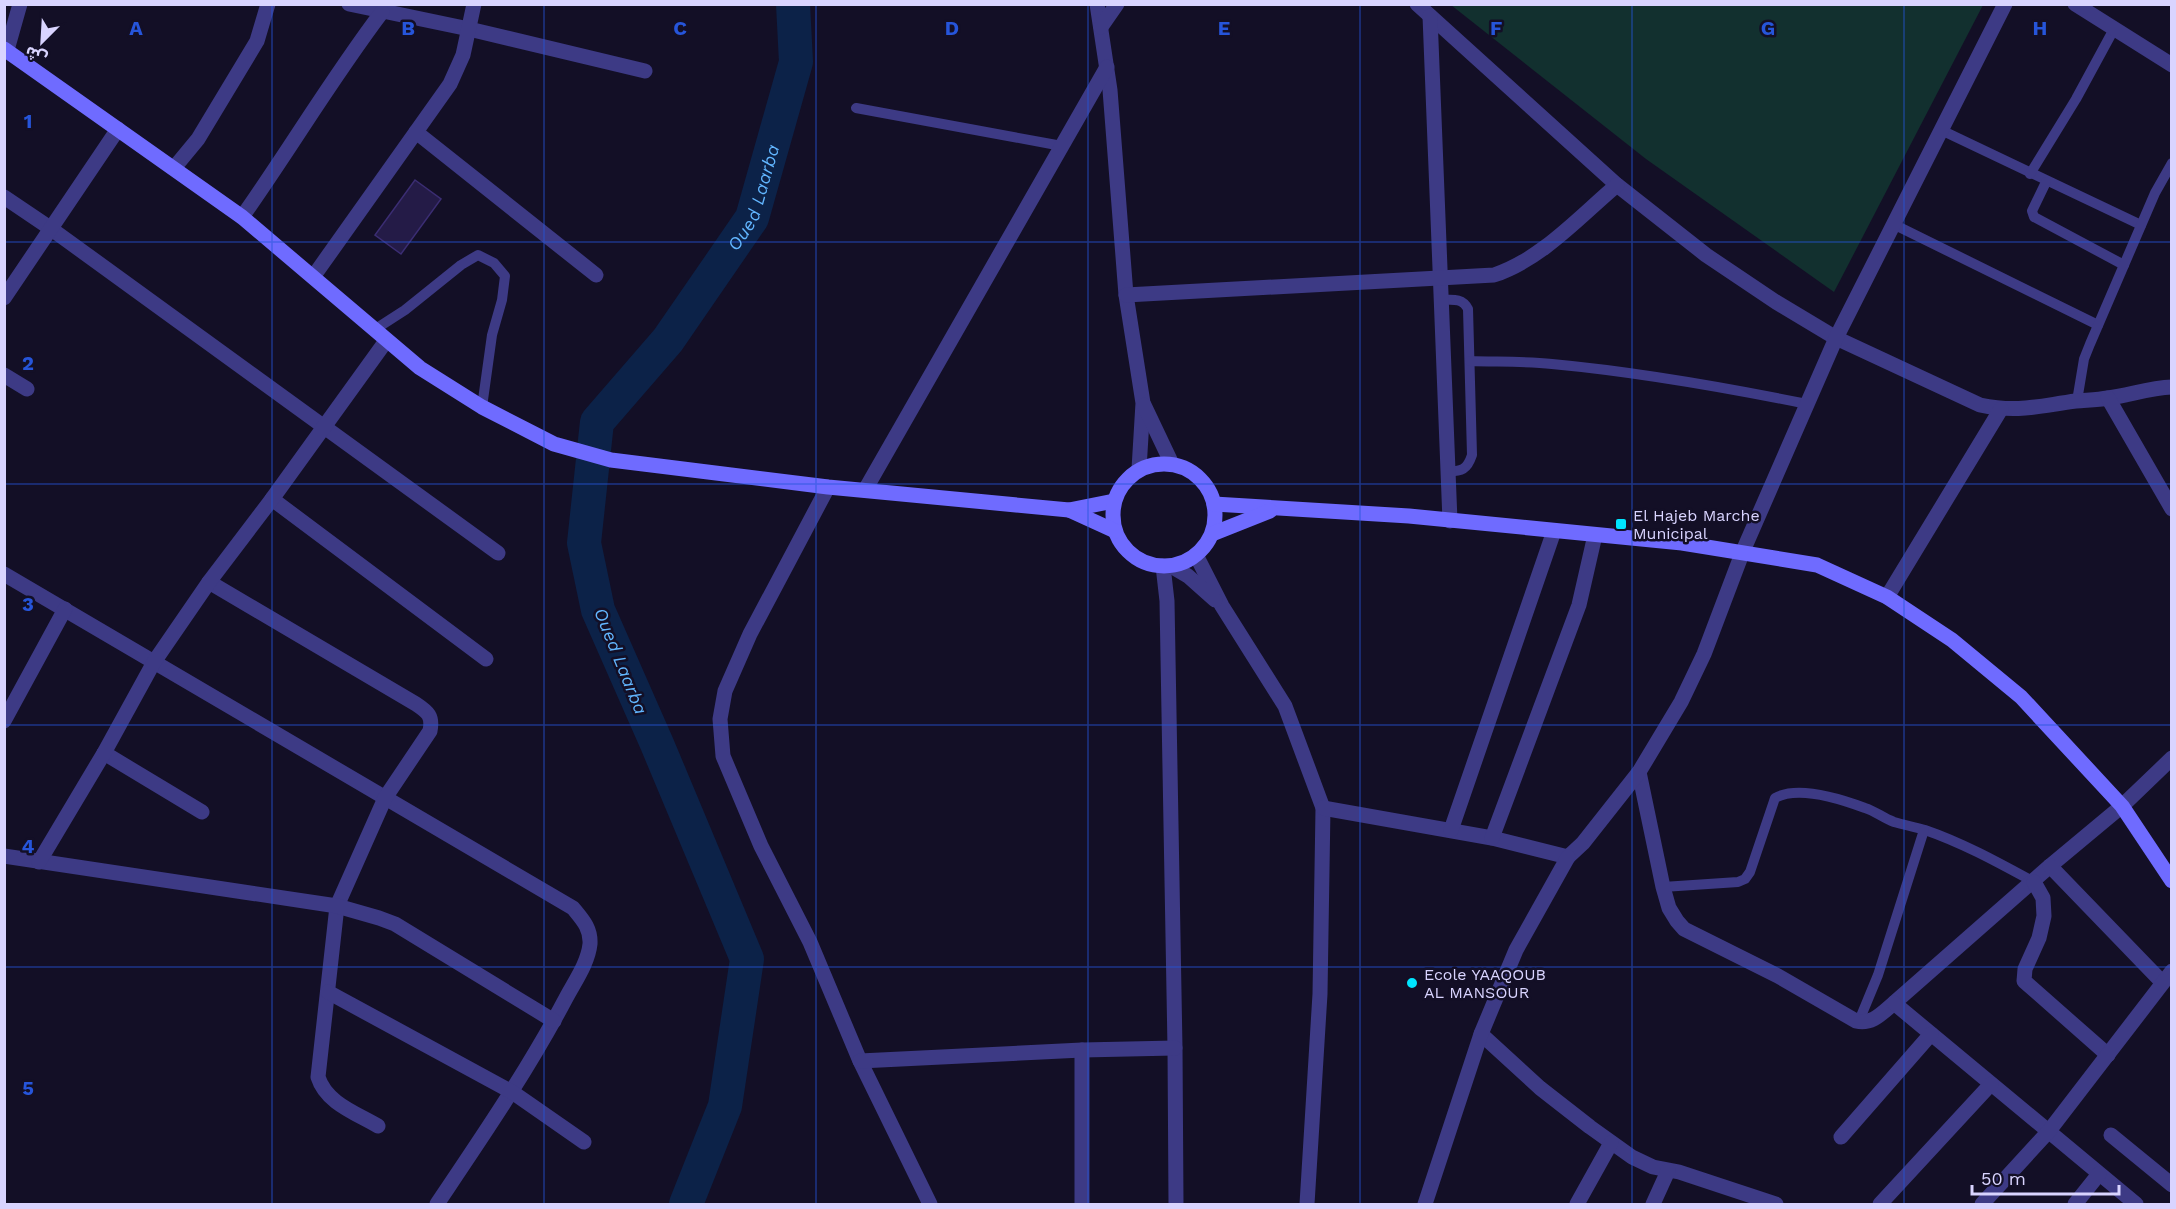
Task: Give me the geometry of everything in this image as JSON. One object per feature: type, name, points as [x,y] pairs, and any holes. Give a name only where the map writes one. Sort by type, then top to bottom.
[{"type":"street","points":[[20,4],[6,50],[242,217],[420,368],[482,407],[554,444],[611,460],[828,487],[1069,510],[1114,501]]},
{"type":"street","points":[[174,168],[198,139],[257,41],[268,4]]},
{"type":"street","points":[[349,4],[469,29],[645,71]]},
{"type":"street","points":[[313,277],[458,70],[474,4]]},
{"type":"street","points":[[1097,4],[1110,90],[1126,295],[1143,403],[1139,470]]},
{"type":"street","points":[[1101,27],[1117,4]]},
{"type":"street","points":[[1417,4],[1617,185],[1706,255],[1776,302],[1836,338],[1980,405],[2001,410],[2018,410],[2108,398],[2151,388],[2172,387]]},
{"type":"street","points":[[1425,1204],[1481,1034],[1516,950],[1568,857],[1583,843],[1639,772],[1681,702],[1699,663],[1743,551],[1836,338],[2005,4]]},
{"type":"street","points":[[2075,4],[2172,65]]},
{"type":"street","points":[[242,217],[351,53],[382,12]]},
{"type":"street","points":[[1430,16],[1450,521]]},
{"type":"street","points":[[865,490],[1107,67]]},
{"type":"street","points":[[4,298],[118,129]]},
{"type":"street","points":[[416,132],[596,275]]},
{"type":"street","points":[[1126,295],[1494,275],[1513,268],[1540,251],[1617,185]]},
{"type":"street","points":[[4,197],[498,553]]},
{"type":"street","points":[[39,862],[104,753],[154,662],[209,582],[386,341]]},
{"type":"street","points":[[4,375],[27,389]]},
{"type":"street","points":[[2108,398],[2172,509]]},
{"type":"street","points":[[1143,403],[1172,464]]},
{"type":"street","points":[[1887,597],[2001,410]]},
{"type":"street","points":[[1155,464],[1172,464],[1199,477],[1208,490],[1214,504],[1215,519],[1212,534],[1196,555],[1184,562],[1167,566],[1147,564],[1133,556],[1122,545],[1115,531],[1112,516],[1114,501],[1124,483],[1139,470],[1155,464]]},
{"type":"street","points":[[828,487],[750,634],[725,691],[720,719],[723,756],[761,846],[810,942],[860,1060],[930,1204]]},
{"type":"street","points":[[272,499],[486,659]]},
{"type":"street","points":[[1214,504],[1409,516],[1682,543],[1743,551],[1817,565],[1887,597],[1952,640],[2021,697],[2122,806],[2172,881]]},
{"type":"street","points":[[1212,534],[1275,509]]},
{"type":"street","points":[[1069,510],[1115,531]]},
{"type":"street","points":[[1451,830],[1554,531]]},
{"type":"street","points":[[1492,838],[1579,605],[1595,535]]},
{"type":"street","points":[[1196,555],[1222,606],[1285,706],[1323,808],[1320,994],[1307,1204]]},
{"type":"street","points":[[1167,566],[1188,576],[1222,606]]},
{"type":"street","points":[[1167,566],[1176,1204]]},
{"type":"street","points":[[4,574],[573,908],[586,922],[590,943],[585,962],[554,1021],[512,1092],[437,1204]]},
{"type":"street","points":[[209,582],[428,712],[432,720],[430,731],[385,798],[337,906],[318,1077],[321,1086],[333,1100],[378,1126]]},
{"type":"street","points":[[4,721],[65,609]]},
{"type":"street","points":[[104,753],[202,812]]},
{"type":"street","points":[[1639,772],[1669,908],[1684,929],[1733,952],[1863,1023],[1877,1018],[2122,806],[2172,758]]},
{"type":"street","points":[[1323,808],[1492,838],[1568,857]]},
{"type":"street","points":[[4,856],[337,906],[379,918],[395,924],[554,1021]]},
{"type":"street","points":[[1982,1204],[2049,1131],[2167,977],[2050,866]]},
{"type":"street","points":[[2034,882],[2043,898],[2044,916],[2025,969],[2024,981],[2108,1055]]},
{"type":"street","points":[[328,993],[512,1092],[584,1142]]},
{"type":"street","points":[[1894,1003],[2136,1204]]},
{"type":"street","points":[[1481,1034],[1540,1088],[1611,1143],[1646,1164],[1679,1172],[1776,1204]]},
{"type":"street","points":[[1841,1137],[1931,1034]]},
{"type":"street","points":[[860,1060],[1175,1048]]},
{"type":"street","points":[[1082,1050],[1082,1204]]},
{"type":"street","points":[[1880,1204],[1991,1084]]},
{"type":"street","points":[[2111,1135],[2172,1185]]},
{"type":"street","points":[[1577,1204],[1611,1143]]},
{"type":"street","points":[[1653,1204],[1668,1171]]},
{"type":"street","points":[[2075,1204],[2099,1173]]},
{"type":"lane","points":[[2030,174],[2115,29]]},
{"type":"lane","points":[[856,108],[1062,146]]},
{"type":"lane","points":[[1941,130],[2046,182],[2141,225]]},
{"type":"lane","points":[[2077,401],[2084,359],[2141,225],[2172,163]]},
{"type":"lane","points":[[2046,182],[2032,211],[2034,216],[2124,265]]},
{"type":"lane","points":[[1893,224],[2098,325]]},
{"type":"lane","points":[[374,330],[430,291],[461,265],[478,255],[494,262],[505,276],[502,300],[492,335],[482,407]]},
{"type":"lane","points":[[1440,300],[1457,300],[1466,305],[1470,361],[1472,455],[1467,468],[1462,471],[1447,472]]},
{"type":"lane","points":[[1470,361],[1551,364],[1642,375],[1728,388],[1807,404]]},
{"type":"lane","points":[[1663,887],[1738,882],[1745,879],[1750,872],[1774,798],[1815,793],[1866,808],[1894,822],[1924,830],[1990,858],[2034,882]]},
{"type":"lane","points":[[1859,1021],[1878,975],[1924,830]]},
{"type":"green space","points":[[1451,5],[1983,5],[1834,292],[1646,159]]},
{"type":"building","points":[[415,180],[441,199],[401,254],[375,235]]},
{"type":"waterway","name":"Oued Laarba","points":[[686,1204],[725,1106],[747,959],[598,610],[584,543],[597,422],[668,340],[752,218],[796,62],[793,4]]},
{"type":"place","name":"El Hajeb Marche Municipal","points":[[1621,524]]},
{"type":"place","name":"Ecole YAAQOUB AL MANSOUR","points":[[1412,983]]}]
